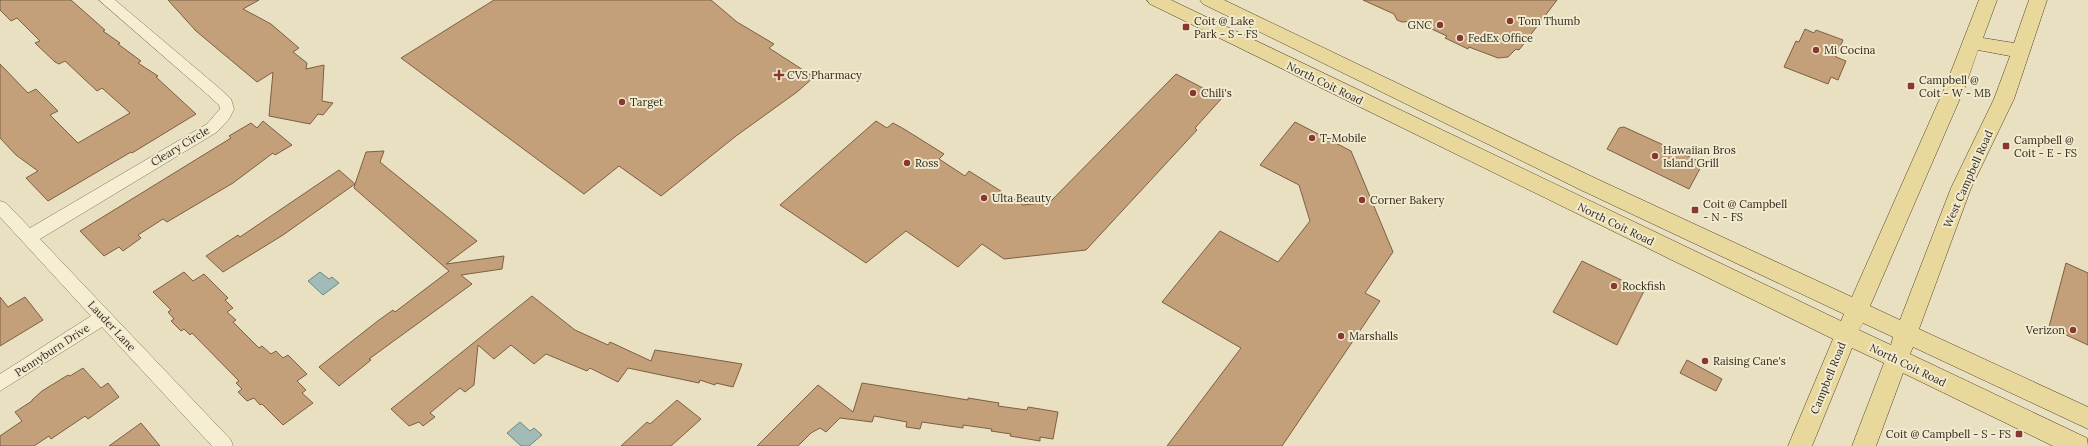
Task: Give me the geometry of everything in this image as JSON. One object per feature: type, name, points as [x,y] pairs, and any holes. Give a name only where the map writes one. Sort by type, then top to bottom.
[{"type":"main road","name":"North Coit Road","points":[[1156,0],[1491,164],[2078,446]]},
{"type":"main road","points":[[1209,0],[1503,143],[2088,418]]},
{"type":"main road","points":[[1858,310],[1972,43],[1988,0]]},
{"type":"main road","name":"West Campbell Road","points":[[1896,359],[1961,188],[2004,99],[2038,0]]},
{"type":"main road","points":[[1972,43],[2018,58]]},
{"type":"main road","points":[[1491,164],[1503,143]]},
{"type":"main road","name":"Campbell Road","points":[[1800,446],[1846,335],[1858,310]]},
{"type":"main road","points":[[1864,446],[1896,359]]},
{"type":"street","name":"Cleary Circle","points":[[29,237],[212,128],[224,115],[227,108],[226,103],[213,91],[106,0]]},
{"type":"street","name":"Lauder Lane","points":[[0,206],[224,446]]},
{"type":"street","name":"Pennyburn Drive","points":[[0,383],[104,317]]},
{"type":"water","points":[[320,272],[329,279],[332,277],[339,283],[323,295],[308,281]]},
{"type":"water","points":[[520,422],[530,431],[534,428],[542,435],[529,446],[521,446],[507,433]]},
{"type":"building","points":[[0,0],[71,0],[105,30],[103,31],[141,61],[138,63],[158,76],[156,77],[196,114],[48,201],[26,178],[38,171],[16,155],[0,138],[0,64],[28,93],[36,89],[58,111],[50,115],[78,143],[130,113],[102,88],[97,91],[65,61],[59,64],[55,62],[35,43],[40,41],[17,18],[11,21],[0,10]]},
{"type":"building","points":[[168,0],[259,0],[243,9],[271,24],[299,48],[293,52],[307,63],[306,69],[324,65],[322,101],[333,103],[323,115],[318,114],[310,124],[269,116],[273,72],[257,82],[196,31]]},
{"type":"building","name":"Target","points":[[494,0],[711,0],[737,22],[774,44],[769,48],[814,77],[797,92],[736,136],[661,196],[619,166],[584,194],[401,58]]},
{"type":"building","points":[[1363,0],[1557,0],[1519,50],[1516,49],[1508,57],[1498,58],[1469,47],[1468,49],[1445,38],[1447,36],[1414,21],[1402,22],[1397,20],[1394,14]]},
{"type":"building","name":"Mi Cocina","points":[[1805,29],[1814,33],[1816,30],[1843,40],[1836,57],[1846,61],[1838,80],[1831,77],[1828,84],[1784,67],[1796,41],[1799,42]]},
{"type":"building","points":[[1176,74],[1222,98],[1195,128],[1197,130],[1086,250],[1004,259],[982,244],[958,267],[906,231],[866,263],[780,205],[876,121],[887,128],[893,123],[904,129],[944,154],[939,159],[965,176],[969,171],[1023,205],[1050,202]]},
{"type":"building","points":[[263,121],[292,145],[275,155],[273,153],[233,183],[167,222],[163,219],[138,235],[141,238],[123,251],[119,247],[104,256],[80,231],[231,138],[229,136],[251,123],[257,128]]},
{"type":"building","points":[[1295,122],[1351,151],[1393,252],[1365,293],[1380,301],[1282,446],[1167,446],[1241,348],[1162,302],[1220,231],[1278,262],[1310,221],[1299,185],[1260,165]]},
{"type":"building","name":"Hawaiian Bros Island Grill","points":[[1624,127],[1703,163],[1689,189],[1607,149],[1619,128]]},
{"type":"building","points":[[384,151],[380,162],[477,241],[446,264],[504,256],[502,269],[461,275],[472,284],[369,359],[371,360],[339,386],[319,367],[379,320],[393,310],[395,312],[449,271],[354,188],[366,152]]},
{"type":"building","points":[[339,170],[355,184],[283,235],[223,272],[206,256],[238,235],[240,237]]},
{"type":"building","points":[[1582,261],[1644,291],[1617,345],[1553,312]]},
{"type":"building","points":[[2066,263],[2088,273],[2088,345],[2049,327]]},
{"type":"building","points":[[184,272],[193,281],[204,274],[228,298],[225,300],[233,308],[227,312],[236,320],[233,322],[259,348],[262,346],[271,354],[276,351],[283,358],[288,355],[307,374],[297,381],[306,390],[302,393],[313,403],[283,425],[254,398],[247,401],[238,392],[242,389],[236,383],[239,381],[192,333],[190,335],[184,329],[181,331],[171,321],[174,319],[168,312],[171,310],[153,292]]},
{"type":"building","points":[[532,296],[575,330],[608,345],[610,342],[651,361],[655,350],[742,364],[733,387],[716,383],[715,385],[700,380],[699,383],[628,368],[618,382],[590,368],[587,371],[546,354],[534,364],[511,345],[494,359],[478,345],[474,385],[465,392],[460,388],[430,413],[435,417],[423,426],[419,422],[409,426],[391,409]]},
{"type":"building","points":[[0,297],[8,307],[25,297],[43,320],[0,346]]},
{"type":"building","points":[[1687,360],[1722,379],[1716,391],[1680,373]]},
{"type":"building","points":[[83,368],[101,388],[108,383],[119,397],[88,419],[85,416],[51,439],[49,436],[34,446],[0,446],[0,436],[22,421],[15,412],[32,401],[42,391],[68,375],[70,376]]},
{"type":"building","points":[[862,383],[968,400],[968,398],[999,403],[998,406],[1027,410],[1028,407],[1058,412],[1053,439],[1040,437],[1040,441],[1010,436],[1011,434],[991,431],[992,429],[963,425],[963,428],[922,422],[920,429],[906,427],[907,422],[874,416],[872,422],[840,418],[826,432],[820,428],[811,433],[798,446],[757,446],[818,385],[853,412]]},
{"type":"building","points":[[677,400],[701,419],[671,446],[621,446],[647,422],[650,424]]},
{"type":"building","points":[[141,423],[160,446],[109,446]]},
{"type":"place","name":"Tom Thumb","points":[[1510,21]]},
{"type":"place","name":"GNC","points":[[1440,25]]},
{"type":"place","name":"Coit @ Lake Park - S - FS","points":[[1186,27]]},
{"type":"place","name":"FedEx Office","points":[[1460,38]]},
{"type":"place","name":"Mi Cocina","points":[[1816,50]]},
{"type":"place","name":"CVS Pharmacy","points":[[779,75]]},
{"type":"place","name":"Campbell @ Coit - W - MB","points":[[1911,86]]},
{"type":"place","name":"Chili's","points":[[1193,93]]},
{"type":"place","name":"Target","points":[[622,102]]},
{"type":"place","name":"T-Mobile","points":[[1312,138]]},
{"type":"place","name":"Campbell @ Coit - E - FS","points":[[2006,146]]},
{"type":"place","name":"Hawaiian Bros Island Grill","points":[[1655,156]]},
{"type":"place","name":"Ross","points":[[907,163]]},
{"type":"place","name":"Ulta Beauty","points":[[984,198]]},
{"type":"place","name":"Corner Bakery","points":[[1362,200]]},
{"type":"place","name":"Coit @ Campbell - N - FS","points":[[1695,210]]},
{"type":"place","name":"Rockfish","points":[[1614,286]]},
{"type":"place","name":"Verizon","points":[[2073,330]]},
{"type":"place","name":"Marshalls","points":[[1341,336]]},
{"type":"place","name":"Raising Cane's","points":[[1705,361]]},
{"type":"place","name":"Coit @ Campbell - S - FS","points":[[2019,434]]}]
